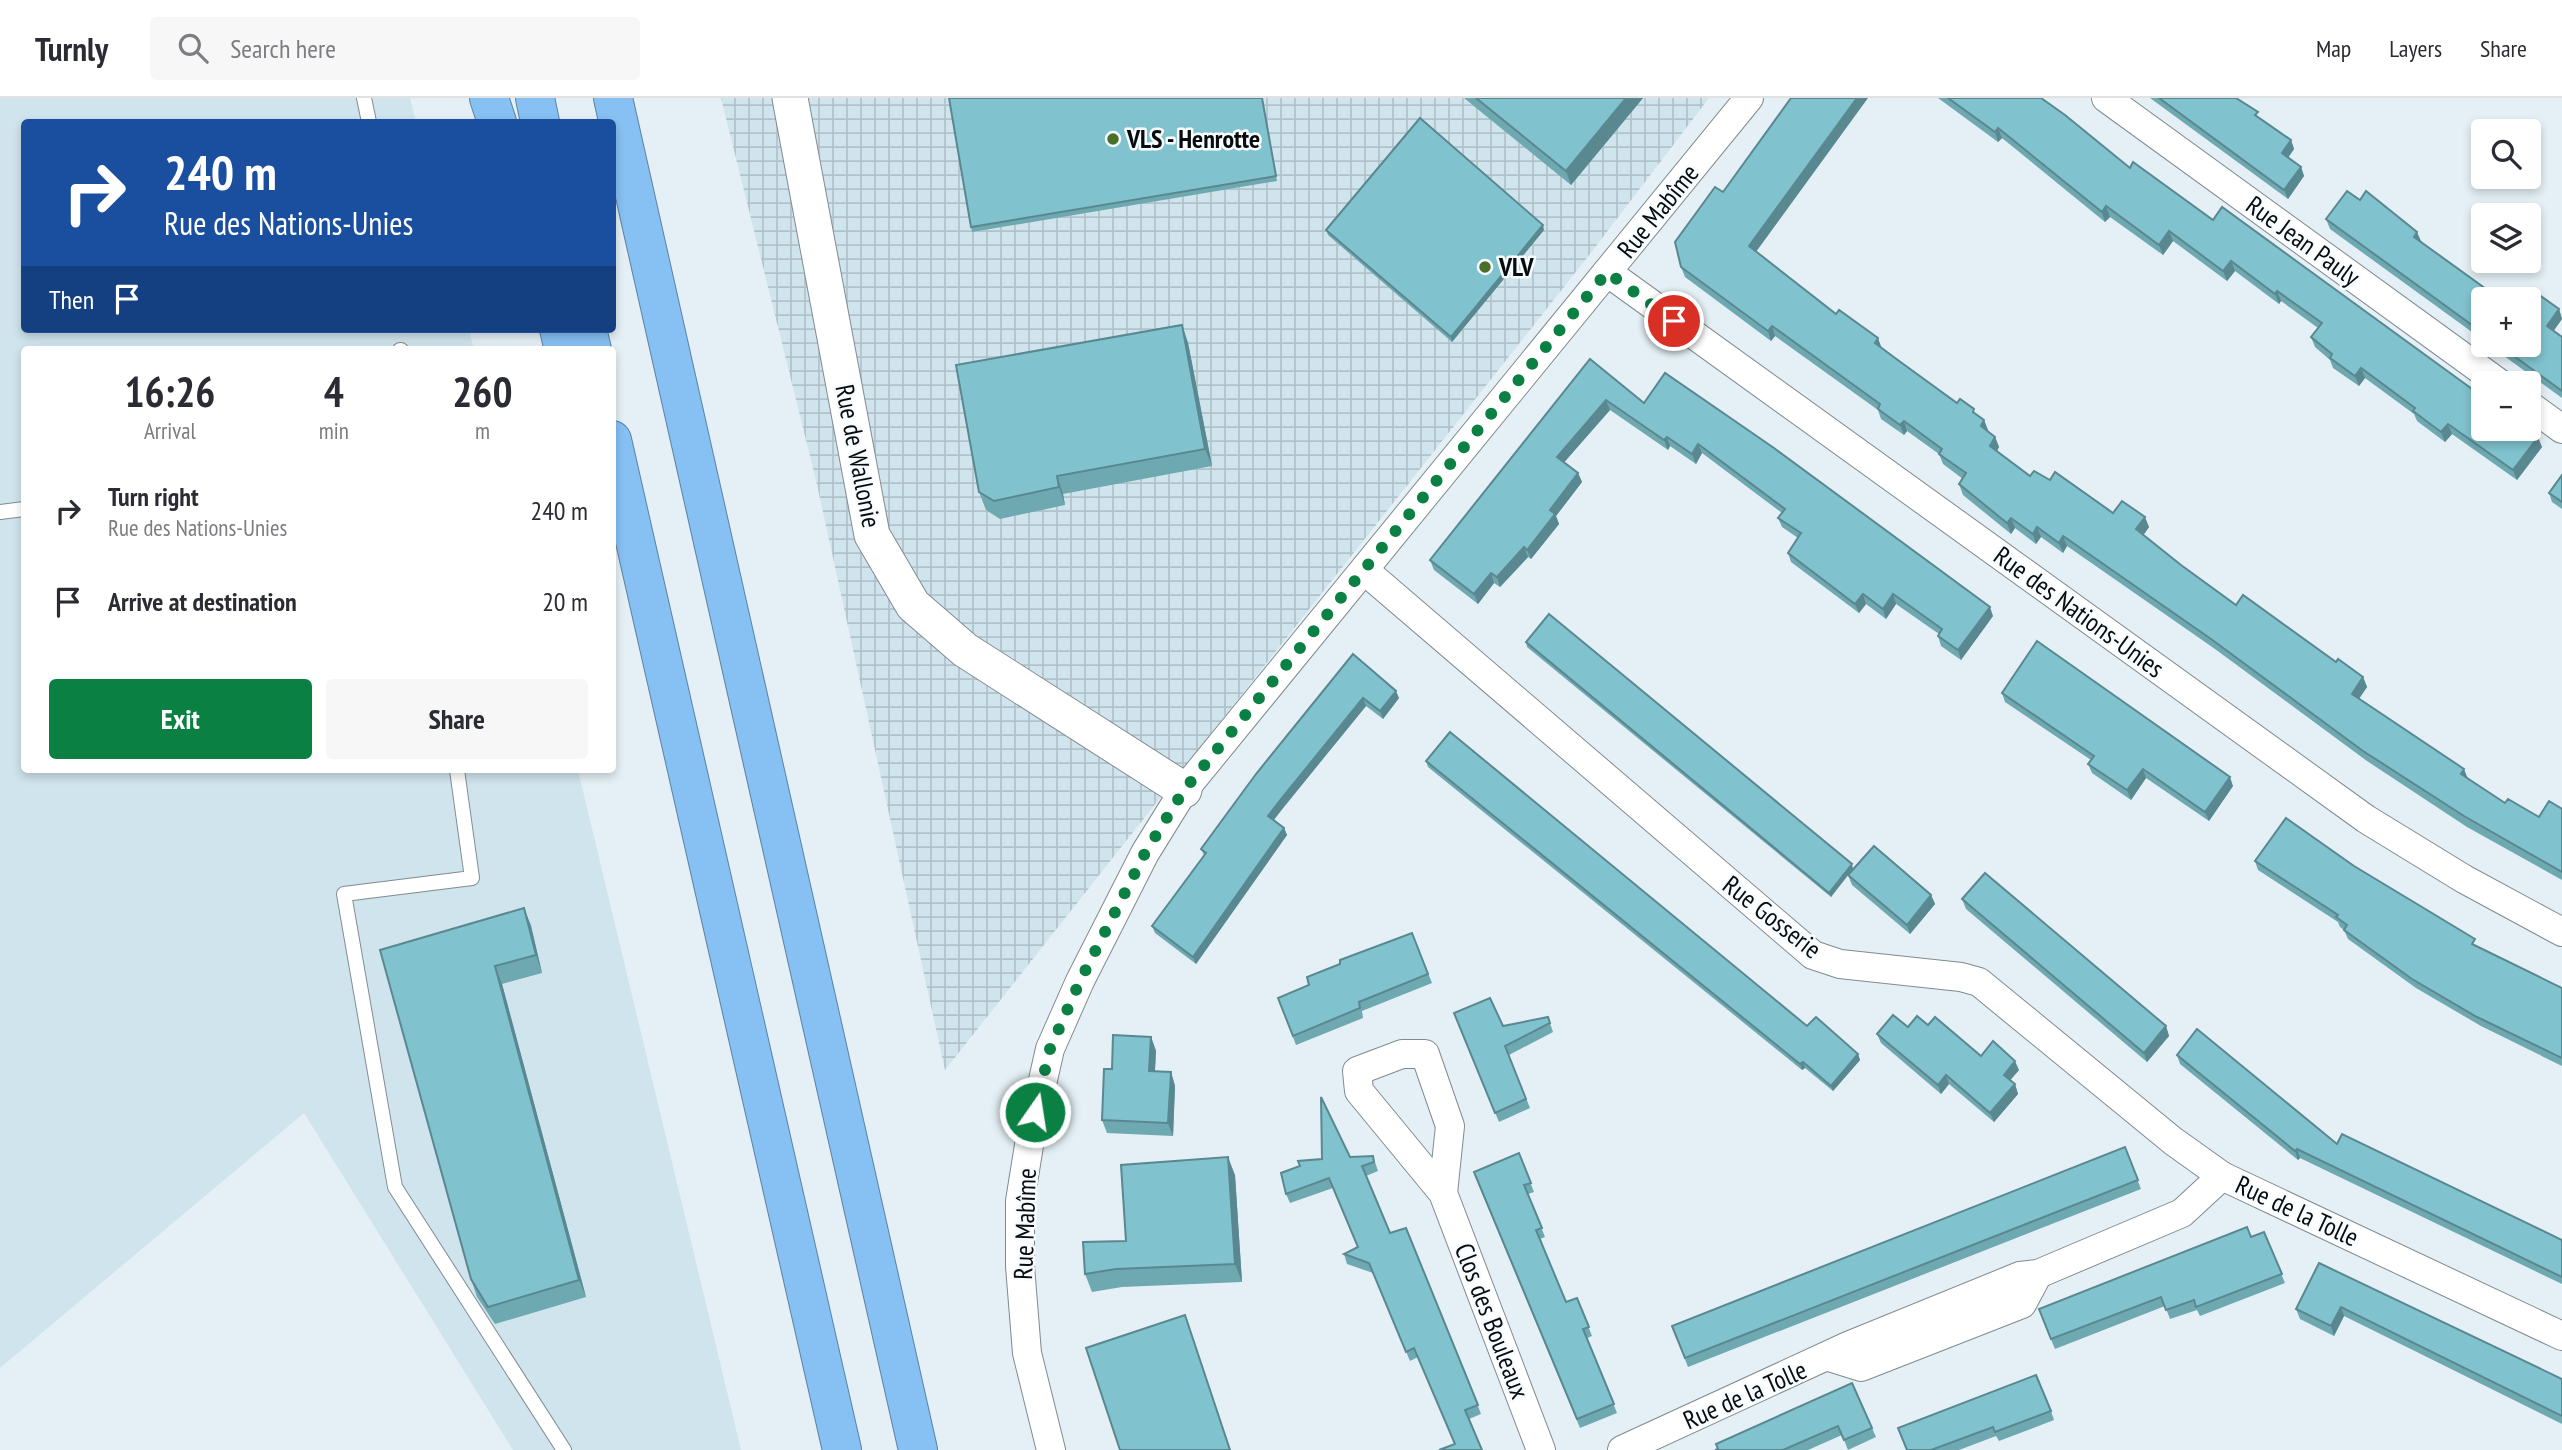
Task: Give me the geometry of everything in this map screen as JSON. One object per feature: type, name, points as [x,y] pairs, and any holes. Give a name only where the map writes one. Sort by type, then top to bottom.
[{"type":"highway","points":[[489,98],[496,119]]},
{"type":"highway","points":[[535,98],[539,119]]},
{"type":"highway","points":[[613,98],[918,1450]]},
{"type":"highway","points":[[616,457],[842,1450]]},
{"type":"highway","points":[[616,565],[682,835],[718,902]]},
{"type":"street","name":"Rue de Wallonie","points":[[790,98],[872,534],[913,605],[965,650],[1184,790]]},
{"type":"street","name":"Rue Mabîme","points":[[1051,1450],[1027,1353],[1020,1266],[1020,1200],[1031,1133],[1050,1049],[1080,981],[1145,853],[1184,790],[1749,98]]},
{"type":"street","name":"Rue Jean Pauly","points":[[2106,98],[2482,371]]},
{"type":"street","name":"Rue des Nations-Unies","points":[[1607,272],[2366,819],[2464,879],[2562,932]]},
{"type":"street","points":[[2541,414],[2562,429]]},
{"type":"street","name":"Rue Gosserie","points":[[1364,570],[1813,955],[1840,964],[1961,977],[1979,982],[2001,997],[2173,1141],[2222,1176]]},
{"type":"street","name":"Clos des Bouleaux","points":[[1443,1193],[1450,1126],[1425,1054],[1402,1054],[1357,1071],[1359,1091],[1443,1193],[1541,1450]]},
{"type":"street","name":"Rue de la Tolle","points":[[1622,1450],[1848,1346],[2008,1281],[2038,1274],[2182,1213],[2222,1176],[2562,1336]]},
{"type":"lane","points":[[364,98],[368,119]]},
{"type":"lane","points":[[0,512],[21,509]]},
{"type":"lane","points":[[457,773],[472,878],[344,894],[395,1187],[564,1450]]},
{"type":"shaded area","points":[[0,98],[410,98],[415,119],[21,119],[21,333],[470,333],[473,346],[21,346],[21,773],[579,773],[741,1450],[513,1450],[304,1113],[0,1368]]},
{"type":"shaded area","points":[[721,98],[1709,98],[1590,254],[945,1070],[816,480]]},
{"type":"building","name":"VLS - Henrotte","points":[[949,98],[1262,98],[1276,176],[971,227]]},
{"type":"building","points":[[1476,98],[1626,98],[1566,171]]},
{"type":"building","points":[[1791,98],[1857,98],[1749,246],[1836,314],[1839,310],[1878,338],[1875,343],[1957,403],[1960,399],[1974,409],[1973,412],[1984,420],[1981,426],[1995,437],[1990,446],[2030,476],[2034,471],[2050,480],[2055,472],[2113,513],[2122,501],[2145,517],[2136,529],[2181,565],[2236,605],[2243,595],[2336,662],[2338,659],[2363,677],[2352,694],[2464,769],[2461,774],[2505,803],[2508,799],[2539,817],[2549,801],[2562,809],[2562,872],[2464,816],[2363,751],[2211,639],[2063,536],[2059,543],[2037,527],[2033,534],[2011,518],[2007,523],[1959,484],[1966,473],[1939,454],[1942,449],[1904,421],[1900,425],[1878,409],[1880,404],[1772,326],[1768,331],[1681,267],[1675,242],[1715,187],[1723,192]]},
{"type":"building","points":[[1948,98],[2041,98],[2130,168],[2133,162],[2213,220],[2222,207],[2471,388],[2471,440],[2448,424],[2441,432],[2413,411],[2415,408],[2361,368],[2355,376],[2330,358],[2332,354],[2311,337],[2322,323],[2277,291],[2275,294],[2231,261],[2223,271],[2169,231],[2159,245],[2106,206],[2102,212],[1998,128],[1995,132]]},
{"type":"building","points":[[2159,98],[2236,98],[2258,112],[2255,115],[2291,140],[2282,153],[2301,167],[2284,190]]},
{"type":"building","points":[[1420,118],[1543,225],[1451,337],[1326,230]]},
{"type":"building","points":[[2347,191],[2360,200],[2366,191],[2417,232],[2414,237],[2483,287],[2471,287],[2471,324],[2326,219]]},
{"type":"building","points":[[2541,296],[2559,309],[2547,326],[2562,337],[2562,391],[2541,376],[2541,371],[2535,371],[2515,357],[2541,357]]},
{"type":"building","points":[[1182,325],[1205,449],[1057,476],[1059,487],[994,501],[979,492],[956,365]]},
{"type":"building","points":[[1590,359],[1644,403],[1665,373],[1774,448],[1990,607],[1958,650],[1938,636],[1942,629],[1893,594],[1883,609],[1863,594],[1855,604],[1788,553],[1801,533],[1778,518],[1785,509],[1698,444],[1692,454],[1667,437],[1664,440],[1606,400],[1557,457],[1578,473],[1550,510],[1555,514],[1527,550],[1524,547],[1497,577],[1491,573],[1474,594],[1430,560]]},
{"type":"building","points":[[2472,441],[2535,441],[2513,470]]},
{"type":"building","points":[[2562,475],[2562,502],[2549,493]]},
{"type":"building","points":[[1549,614],[1852,864],[1829,893],[1526,642]]},
{"type":"building","points":[[2037,641],[2230,777],[2205,812],[2143,769],[2127,790],[2088,764],[2094,756],[2002,693]]},
{"type":"building","points":[[1353,654],[1396,691],[1380,711],[1363,698],[1268,816],[1284,828],[1193,957],[1152,926],[1206,853],[1201,849],[1256,774]]},
{"type":"building","points":[[1450,732],[1807,1026],[1816,1017],[1858,1054],[1831,1086],[1803,1062],[1800,1064],[1426,761]]},
{"type":"building","points":[[2286,818],[2354,866],[2475,939],[2472,944],[2562,988],[2562,1058],[2477,1017],[2412,979],[2344,930],[2347,925],[2336,917],[2338,915],[2255,861]]},
{"type":"building","points":[[1874,846],[1931,895],[1907,925],[1848,875]]},
{"type":"building","points":[[1985,873],[2166,1026],[2144,1053],[1962,899]]},
{"type":"building","points":[[524,908],[536,955],[495,966],[579,1280],[488,1307],[471,1279],[380,950]]},
{"type":"building","points":[[1412,933],[1428,974],[1359,1002],[1360,1008],[1293,1036],[1278,998],[1309,985],[1307,977],[1340,964],[1340,960]]},
{"type":"building","points":[[1490,998],[1503,1026],[1548,1017],[1550,1023],[1505,1046],[1526,1099],[1495,1113],[1454,1013]]},
{"type":"building","points":[[1893,1015],[1908,1027],[1917,1016],[1928,1025],[1935,1017],[1981,1056],[1993,1041],[2015,1061],[2004,1075],[2015,1084],[1990,1113],[1946,1075],[1938,1085],[1877,1034]]},
{"type":"building","points":[[2197,1029],[2337,1144],[2342,1134],[2562,1240],[2562,1277],[2297,1149],[2295,1151],[2177,1055]]},
{"type":"building","points":[[1113,1035],[1151,1037],[1149,1071],[1171,1072],[1168,1123],[1102,1120],[1104,1069],[1112,1069]]},
{"type":"building","points":[[1321,1097],[1350,1157],[1373,1156],[1374,1162],[1362,1166],[1390,1233],[1406,1228],[1478,1405],[1465,1410],[1482,1450],[1439,1450],[1455,1444],[1414,1348],[1406,1352],[1369,1263],[1344,1254],[1358,1247],[1329,1178],[1286,1194],[1281,1173],[1300,1166],[1298,1161],[1322,1159]]},
{"type":"building","points":[[2125,1147],[2138,1180],[1685,1358],[1672,1326]]},
{"type":"building","points":[[1519,1153],[1531,1183],[1524,1185],[1542,1228],[1536,1230],[1566,1302],[1577,1298],[1589,1327],[1583,1329],[1614,1404],[1577,1419],[1474,1172]]},
{"type":"building","points":[[1228,1157],[1235,1264],[1116,1269],[1085,1274],[1083,1242],[1126,1241],[1121,1165]]},
{"type":"building","points":[[2247,1227],[2251,1237],[2264,1232],[2282,1274],[2196,1307],[2194,1300],[2166,1310],[2161,1297],[2051,1339],[2039,1309]]},
{"type":"building","points":[[2319,1263],[2562,1379],[2562,1416],[2341,1307],[2331,1326],[2296,1309]]},
{"type":"building","points":[[1185,1315],[1230,1450],[1120,1450],[1086,1348]]},
{"type":"building","points":[[2036,1375],[2051,1411],[1995,1432],[1993,1427],[1931,1450],[1907,1450],[1898,1428]]},
{"type":"building","points":[[1852,1383],[1872,1428],[1844,1440],[1838,1426],[1783,1450],[1715,1450],[1718,1449],[1716,1444]]},
{"type":"place","name":"VLS - Henrotte","points":[[1113,139]]},
{"type":"place","name":"VLV","points":[[1485,267]]},
{"type":"route","points":[[1035,1112],[1050,1049],[1080,981],[1145,853],[1184,790],[1607,272],[1674,321]]}]
